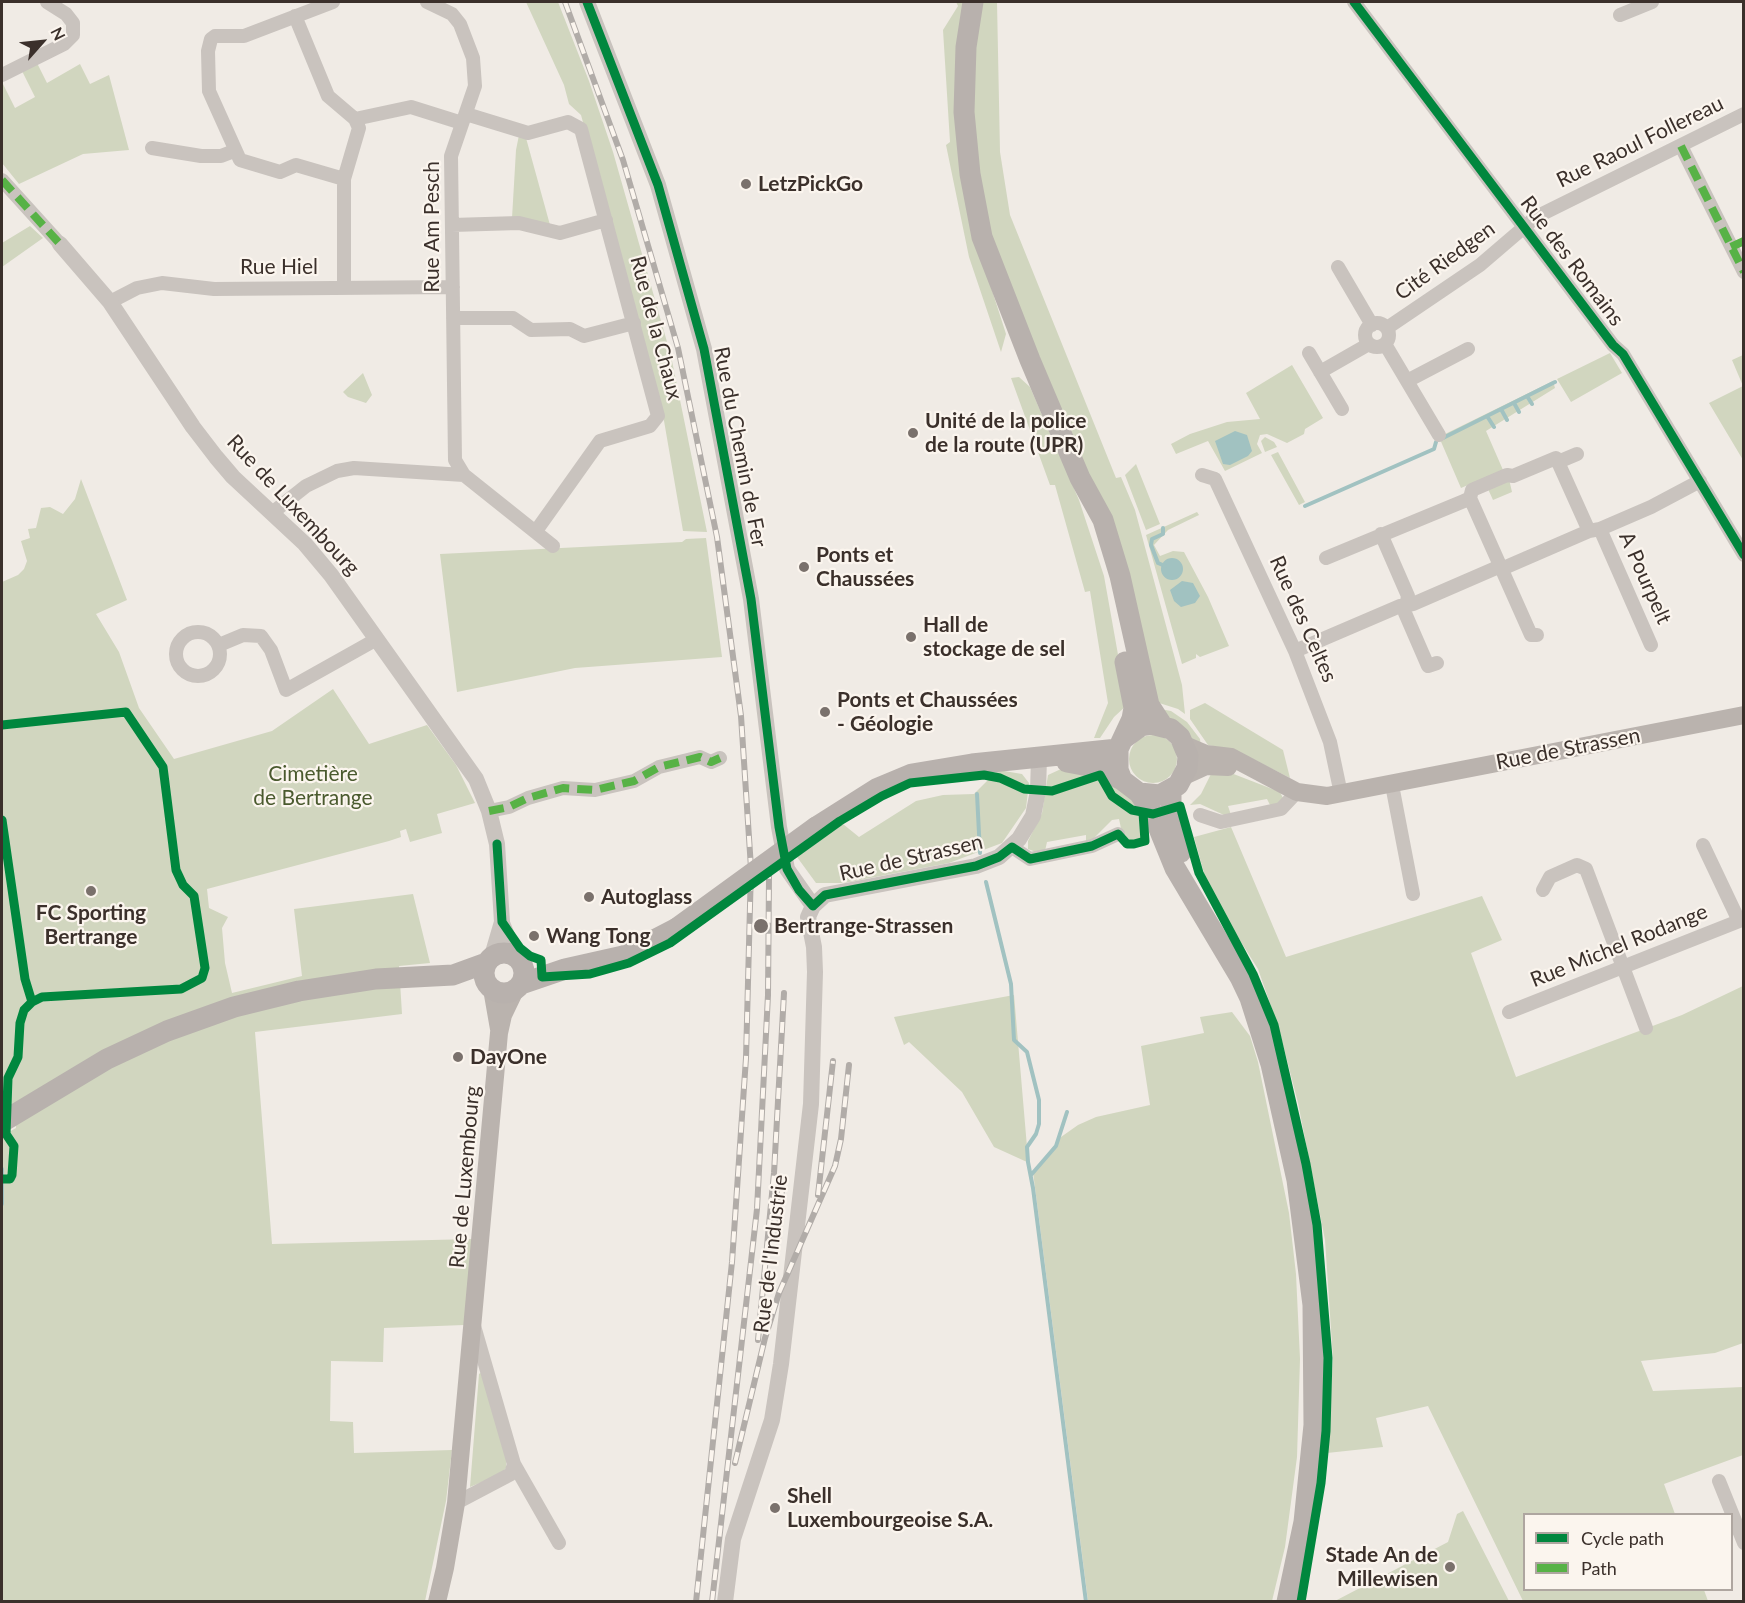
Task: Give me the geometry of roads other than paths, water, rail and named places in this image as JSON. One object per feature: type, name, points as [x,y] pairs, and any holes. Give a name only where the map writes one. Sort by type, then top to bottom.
[{"type":"main road","points":[[973,2],[966,47],[964,112],[975,206],[991,263],[1080,477],[1103,520],[1120,576],[1149,705],[1162,725],[1180,737],[1185,745],[1188,756],[1178,783],[1176,838],[1213,931]]},
{"type":"main road","points":[[1080,477],[1110,580],[1134,708],[1116,760],[1122,780]]},
{"type":"main road","name":"Rue de Strassen","points":[[1185,745],[1206,754],[1231,757],[1268,779],[1297,792],[1320,796],[1392,785],[1743,715]]},
{"type":"main road","points":[[489,972],[503,993],[565,969],[623,956],[677,928],[816,827],[876,789],[912,774],[972,764],[1039,758],[1120,744],[1141,726],[1162,725]]},
{"type":"main road","points":[[1039,758],[1099,768],[1122,780],[1139,793],[1153,814],[1175,868],[1240,977],[1259,1020],[1297,1180],[1309,1264],[1315,1347],[1314,1425],[1304,1522],[1287,1602]]},
{"type":"main road","name":"Rue de Strassen","points":[[1178,783],[1206,766],[1223,765],[1268,779]]},
{"type":"main road","points":[[1139,793],[1160,795],[1178,783]]},
{"type":"main road","points":[[489,972],[500,953],[565,969]]},
{"type":"main road","points":[[518,958],[524,972],[518,987]]},
{"type":"main road","points":[[8,1118],[107,1059],[167,1031],[234,1007],[299,991],[376,979],[489,972]]},
{"type":"main road","name":"Rue de Luxembourg","points":[[489,972],[499,1033]]},
{"type":"main road","name":"Rue de Luxembourg","points":[[437,1602],[456,1503],[499,1033],[503,1015],[518,987]]},
{"type":"street","points":[[2,75],[64,44],[73,34],[73,23],[66,14],[48,2]]},
{"type":"street","points":[[333,2],[244,36],[224,35],[211,39],[208,51],[209,91],[240,160],[280,172],[296,165],[344,179]]},
{"type":"street","name":"Rue Am Pesch","points":[[427,2],[446,10],[460,24],[473,58],[475,86],[451,156],[455,460],[464,475]]},
{"type":"street","name":"Rue du Chemin de Fer","points":[[587,2],[658,185],[699,328],[719,420],[751,599],[779,827],[787,869],[813,906]]},
{"type":"street","name":"Rue des Romains","points":[[1354,2],[1526,226],[1612,345],[1623,354],[1743,555]]},
{"type":"street","points":[[1620,15],[1652,2]]},
{"type":"street","points":[[295,16],[327,96],[356,119],[359,128],[344,179],[344,288]]},
{"type":"street","name":"Rue de la Chaux","points":[[356,119],[411,107],[528,132],[568,122],[581,129],[658,416],[650,426],[600,441],[536,531]]},
{"type":"street","name":"Rue Raoul Follereau","points":[[1526,226],[1536,217],[1582,193],[1661,153],[1681,147],[1743,114]]},
{"type":"street","points":[[1681,147],[1737,244],[1743,272]]},
{"type":"street","points":[[152,148],[201,156],[221,156],[234,151]]},
{"type":"street","name":"Rue de Luxembourg","points":[[2,180],[110,302],[193,428],[233,477],[305,544],[331,575],[476,779],[489,811],[497,844],[502,922],[489,972]]},
{"type":"street","points":[[452,225],[519,223],[560,233],[606,220]]},
{"type":"street","name":"Cité Riedgen","points":[[1387,328],[1480,265],[1526,226]]},
{"type":"street","points":[[1338,267],[1372,325],[1365,334],[1369,344]]},
{"type":"street","name":"Rue Hiel","points":[[110,302],[136,288],[162,283],[214,289],[453,287]]},
{"type":"street","points":[[453,318],[513,318],[531,330],[570,329],[584,336],[634,323]]},
{"type":"street","name":"Cité Riedgen","points":[[1372,325],[1382,324],[1387,328],[1389,338],[1385,344]]},
{"type":"street","points":[[1320,372],[1369,344],[1379,347],[1385,344],[1439,435]]},
{"type":"street","points":[[1407,381],[1468,349]]},
{"type":"street","points":[[1310,354],[1342,409]]},
{"type":"street","points":[[1537,635],[1531,635],[1470,498],[1472,490],[1507,475],[1513,476],[1556,458],[1558,462],[1577,454]]},
{"type":"street","name":"A Pourpelt","points":[[1558,462],[1595,530],[1652,645]]},
{"type":"street","points":[[272,513],[306,486],[337,471],[354,468],[464,475],[554,546]]},
{"type":"street","name":"Rue des Celtes","points":[[1202,475],[1215,479],[1295,651],[1330,742],[1341,794]]},
{"type":"street","name":"A Pourpelt","points":[[1295,651],[1651,507],[1700,481]]},
{"type":"street","points":[[1326,558],[1470,498]]},
{"type":"street","points":[[1381,534],[1408,596],[1405,614],[1428,666],[1437,663]]},
{"type":"street","points":[[219,645],[243,635],[261,636],[272,650],[286,690],[377,639]]},
{"type":"street","points":[[489,811],[509,807],[528,798],[563,788],[595,790],[634,781],[659,766],[700,757],[711,762],[720,758]]},
{"type":"street","name":"Rue de Strassen","points":[[813,906],[825,896],[976,866],[999,856],[1026,831],[1033,816],[1038,791],[1039,758]]},
{"type":"street","points":[[1392,785],[1413,894]]},
{"type":"street","points":[[1200,815],[1221,822],[1281,809],[1297,792]]},
{"type":"street","name":"Rue de Strassen","points":[[1011,847],[1030,859],[1092,846],[1118,834]]},
{"type":"street","points":[[1703,845],[1741,920]]},
{"type":"street","points":[[1543,890],[1550,877],[1577,865],[1586,869],[1646,1028]]},
{"type":"street","name":"Rue de l'Industrie","points":[[725,1602],[734,1539],[772,1420],[781,1364],[811,1104],[815,972],[808,917],[813,906]]},
{"type":"street","name":"Rue Michel Rodange","points":[[1509,1012],[1741,920]]},
{"type":"street","name":"Rue de Luxembourg","points":[[502,922],[518,958]]},
{"type":"street","name":"Rue de Luxembourg","points":[[474,1325],[514,1464],[559,1543]]},
{"type":"street","points":[[456,1503],[511,1474],[514,1464]]},
{"type":"street","points":[[1719,1481],[1731,1513]]},
{"type":"street","points":[[1733,1517],[1743,1543]]},
{"type":"water","points":[[1235,431],[1247,435],[1252,451],[1248,456],[1230,465],[1223,464],[1215,441]]},
{"type":"water","points":[[1172,558],[1180,561],[1183,569],[1180,577],[1172,580],[1164,577],[1161,569],[1164,561]]},
{"type":"water","points":[[1182,581],[1193,583],[1200,596],[1195,603],[1181,607],[1174,601],[1170,590]]},
{"type":"waterway","points":[[1443,438],[1555,382]]},
{"type":"waterway","points":[[1527,396],[1532,404]]},
{"type":"waterway","points":[[1514,403],[1519,412]]},
{"type":"waterway","points":[[1501,409],[1507,420]]},
{"type":"waterway","points":[[1487,416],[1494,427]]},
{"type":"waterway","points":[[1305,506],[1434,449],[1436,442]]},
{"type":"waterway","points":[[1163,528],[1163,534],[1152,539],[1151,545],[1158,563],[1165,566]]},
{"type":"waterway","points":[[977,794],[980,853]]},
{"type":"waterway","points":[[986,882],[1011,984],[1014,1040],[1027,1052],[1039,1100],[1039,1124],[1036,1134],[1027,1147],[1028,1162],[1086,1602]]},
{"type":"waterway","points":[[1031,1175],[1056,1146],[1067,1112]]},
{"type":"waterway","points":[[2,1169],[2,1204]]},
{"type":"railway","points":[[565,2],[623,160],[678,348],[717,537],[741,716],[751,868],[746,1058],[732,1262],[696,1602]]},
{"type":"railway","points":[[712,1602],[757,1209],[768,995],[769,877]]},
{"type":"railway","points":[[758,1340],[774,1173],[784,993]]},
{"type":"railway","points":[[818,1195],[833,1061]]},
{"type":"railway","points":[[735,1463],[765,1338],[779,1293],[835,1166],[841,1139],[849,1065]]},
{"type":"railway","points":[[778,1240],[782,1189]]},
{"type":"place","name":"LetzPickGo","points":[[746,184]]},
{"type":"place","name":"Unité de la police de la route (UPR)","points":[[913,433]]},
{"type":"place","name":"Ponts et Chaussées","points":[[804,567]]},
{"type":"place","name":"Hall de stockage de sel","points":[[911,637]]},
{"type":"place","name":"Ponts et Chaussées - Géologie","points":[[825,712]]},
{"type":"place","name":"FC Sporting Bertrange","points":[[91,891]]},
{"type":"place","name":"Autoglass","points":[[589,897]]},
{"type":"place","name":"Bertrange-Strassen","points":[[761,926]]},
{"type":"place","name":"Wang Tong","points":[[534,936]]},
{"type":"place","name":"DayOne","points":[[458,1057]]},
{"type":"place","name":"Shell Luxembourgeoise S.A.","points":[[775,1508]]},
{"type":"place","name":"Stade An de Millewisen","points":[[1450,1567]]},
{"type":"park label","name":"Cimetière de Bertrange","points":[[313,786]]}]
